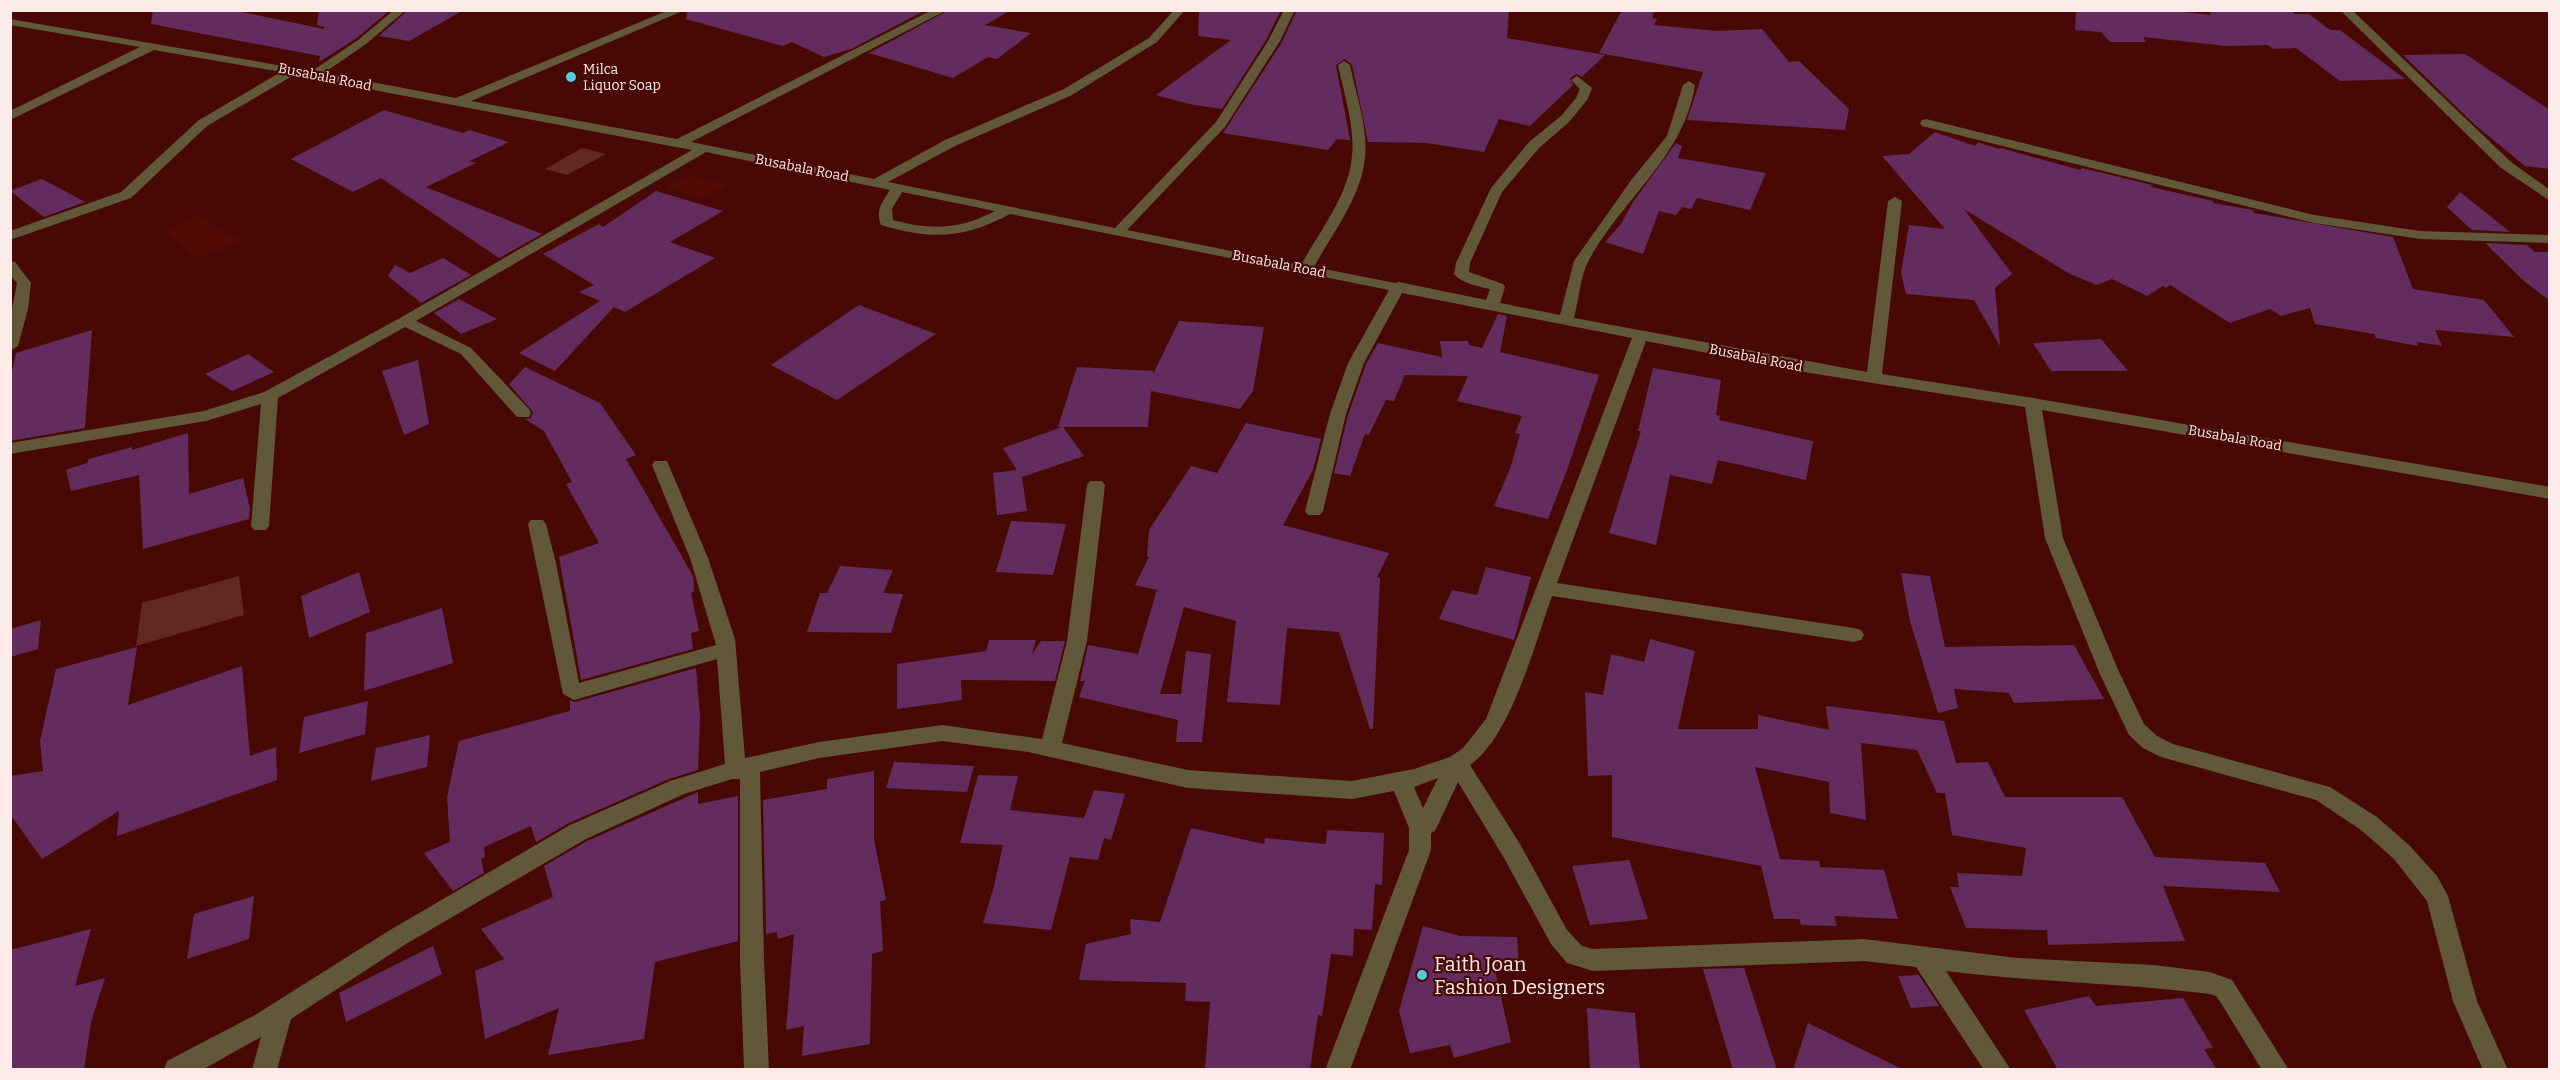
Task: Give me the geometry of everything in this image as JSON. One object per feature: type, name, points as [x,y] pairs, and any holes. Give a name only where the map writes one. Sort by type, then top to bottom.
[{"type":"street","points":[[314,75],[363,42],[401,10]]},
{"type":"street","points":[[457,102],[680,10]]},
{"type":"street","points":[[678,144],[733,114],[942,10]]},
{"type":"street","points":[[876,183],[950,143],[1068,92],[1153,40],[1180,10]]},
{"type":"street","points":[[1118,232],[1221,124],[1246,87],[1290,10]]},
{"type":"street","points":[[2345,10],[2506,165],[2550,198]]},
{"type":"street","name":"Busabala Road","points":[[10,22],[314,75],[704,148],[1640,336],[2550,493]]},
{"type":"street","points":[[10,116],[152,46]]},
{"type":"street","points":[[1306,269],[1349,187],[1359,159],[1358,132],[1344,65]]},
{"type":"street","points":[[10,236],[126,195],[203,123],[291,71]]},
{"type":"street","points":[[1492,306],[1498,287],[1472,280],[1461,274],[1463,263],[1496,191],[1534,145],[1565,119],[1582,99],[1586,88],[1577,80]]},
{"type":"street","points":[[1566,321],[1581,261],[1673,136],[1687,98],[1689,85]]},
{"type":"street","points":[[1926,123],[2314,219],[2420,235],[2550,239]]},
{"type":"street","points":[[10,449],[206,416],[270,396],[405,321],[704,148]]},
{"type":"street","points":[[898,188],[885,209],[886,222],[916,232],[958,231],[982,225],[1008,210]]},
{"type":"street","points":[[1874,378],[1895,201]]},
{"type":"street","points":[[10,265],[24,283],[21,309],[10,346]]},
{"type":"street","points":[[1314,511],[1338,414],[1356,363],[1399,286]]},
{"type":"street","points":[[405,321],[466,351],[523,414]]},
{"type":"street","points":[[176,1070],[281,1012],[398,937],[578,832],[678,787],[819,750],[942,733],[1050,749],[1188,779],[1352,790],[1401,781],[1457,764],[1470,754],[1495,723],[1640,336]]},
{"type":"street","points":[[260,526],[270,396]]},
{"type":"street","points":[[2033,403],[2054,538],[2109,672],[2136,729],[2150,742],[2168,751],[2322,793],[2339,801],[2364,818],[2421,873],[2437,897],[2470,1020],[2496,1070]]},
{"type":"street","points":[[661,465],[699,558],[726,649],[742,769],[751,779],[757,1070]]},
{"type":"street","points":[[1050,749],[1077,641],[1096,484]]},
{"type":"street","points":[[537,524],[547,563],[570,689],[574,692],[726,649]]},
{"type":"street","points":[[1546,588],[1854,635]]},
{"type":"street","points":[[1427,825],[1457,764]]},
{"type":"street","points":[[1457,764],[1512,851],[1559,937],[1575,955],[1593,960],[1844,949],[2017,969],[2154,976],[2210,983],[2224,988],[2277,1070]]},
{"type":"street","points":[[1336,1070],[1420,850],[1420,828],[1401,781]]},
{"type":"street","points":[[1924,959],[1999,1070]]},
{"type":"street","points":[[264,1070],[281,1012]]},
{"type":"shaded area","points":[[582,148],[606,154],[567,175],[545,169]]},
{"type":"shaded area","points":[[690,174],[726,185],[703,199],[666,187]]},
{"type":"shaded area","points":[[199,215],[242,242],[198,258],[163,231]]},
{"type":"shaded area","points":[[239,576],[244,615],[136,646],[142,603]]},
{"type":"building","points":[[153,10],[232,10],[324,29],[317,25],[319,10],[390,10],[357,38],[319,62],[320,56],[151,24]]},
{"type":"building","points":[[408,10],[464,10],[409,41],[379,36]]},
{"type":"building","points":[[687,10],[926,10],[851,49],[824,57],[792,42],[783,46],[686,19]]},
{"type":"building","points":[[949,10],[1011,10],[985,25],[1031,33],[997,59],[988,57],[953,78],[869,53]]},
{"type":"building","points":[[1199,10],[1281,10],[1266,40],[1222,109],[1189,104],[1156,95],[1231,40],[1198,36]]},
{"type":"building","points":[[1297,10],[1509,10],[1507,38],[1605,55],[1582,77],[1577,74],[1570,78],[1573,85],[1530,126],[1499,119],[1484,152],[1427,143],[1368,142],[1352,65],[1345,59],[1336,65],[1350,140],[1337,139],[1328,150],[1223,133],[1282,42]]},
{"type":"building","points":[[1622,10],[1655,10],[1652,18],[1657,19],[1654,25],[1717,31],[1762,29],[1789,62],[1799,61],[1849,109],[1845,130],[1687,120],[1703,72],[1599,53]]},
{"type":"building","points":[[2076,10],[2168,10],[2211,15],[2208,10],[2290,10],[2295,14],[2309,14],[2330,30],[2340,30],[2405,79],[2340,81],[2296,48],[2273,49],[2268,45],[2227,46],[2143,37],[2146,42],[2110,42],[2101,32],[2075,30]]},
{"type":"building","points":[[2465,54],[2550,110],[2550,169],[2525,166],[2474,124],[2403,55]]},
{"type":"building","points":[[384,110],[463,133],[469,130],[509,142],[470,161],[476,163],[426,187],[542,234],[499,258],[381,178],[353,192],[291,159]]},
{"type":"building","points":[[1935,132],[1975,146],[1978,142],[2080,170],[2082,168],[2152,185],[2151,187],[2213,201],[2213,203],[2253,210],[2254,213],[2393,237],[2413,289],[2484,300],[2514,337],[2435,330],[2442,346],[2417,342],[2418,346],[2376,338],[2374,334],[2315,324],[2310,308],[2281,316],[2270,309],[2230,323],[2170,285],[2166,288],[2163,286],[2147,296],[2112,279],[2097,285],[2070,274],[1964,209],[2012,274],[1995,288],[2000,346],[1974,300],[1906,294],[1901,273],[1909,225],[1945,229],[1882,156],[1909,154]]},
{"type":"building","points":[[1676,143],[1682,146],[1678,158],[1766,173],[1750,210],[1697,198],[1691,209],[1682,207],[1676,215],[1659,211],[1643,254],[1605,242],[1621,224],[1633,202]]},
{"type":"building","points":[[42,179],[85,202],[44,217],[10,191]]},
{"type":"building","points":[[656,191],[723,211],[670,242],[715,258],[625,312],[614,307],[555,371],[519,353],[600,301],[579,292],[594,285],[543,254],[599,224],[603,227]]},
{"type":"building","points":[[2460,192],[2510,232],[2472,230],[2447,207]]},
{"type":"building","points":[[2485,243],[2527,245],[2535,252],[2550,252],[2550,301],[2524,281]]},
{"type":"building","points":[[443,258],[471,275],[421,303],[388,276],[395,265],[410,273]]},
{"type":"building","points":[[459,299],[497,319],[461,334],[434,313]]},
{"type":"building","points":[[859,305],[936,334],[837,400],[771,365]]},
{"type":"building","points":[[1498,314],[1507,316],[1500,352],[1599,375],[1548,519],[1494,506],[1510,469],[1520,434],[1515,433],[1522,416],[1457,401],[1468,376],[1405,375],[1394,401],[1386,400],[1369,435],[1365,434],[1350,476],[1334,473],[1348,415],[1366,364],[1378,343],[1442,357],[1440,341],[1468,341],[1469,345],[1482,348]]},
{"type":"building","points":[[1179,321],[1264,327],[1253,391],[1240,409],[1151,391],[1148,427],[1063,427],[1084,456],[1022,477],[1027,511],[997,515],[993,473],[1017,470],[1003,448],[1062,427],[1058,427],[1077,367],[1153,371],[1153,374]]},
{"type":"building","points":[[92,330],[85,428],[10,441],[10,381],[16,353]]},
{"type":"building","points":[[2101,339],[2128,371],[2051,371],[2033,343]]},
{"type":"building","points":[[248,354],[274,372],[232,391],[205,374]]},
{"type":"building","points":[[418,360],[429,424],[404,435],[382,371]]},
{"type":"building","points":[[525,367],[600,403],[636,455],[626,459],[693,576],[694,592],[691,593],[699,631],[691,633],[693,649],[581,680],[559,557],[599,543],[566,484],[572,482],[544,431],[525,419],[531,418],[533,412],[509,384]]},
{"type":"building","points":[[1653,368],[1721,380],[1716,415],[1720,416],[1719,420],[1813,441],[1806,480],[1718,460],[1712,484],[1670,475],[1656,545],[1609,533],[1641,431],[1638,431]]},
{"type":"building","points":[[1246,423],[1321,439],[1313,470],[1283,525],[1389,553],[1377,577],[1380,578],[1373,729],[1370,729],[1339,632],[1287,628],[1280,705],[1227,702],[1236,621],[1184,607],[1160,694],[1181,694],[1186,651],[1211,654],[1202,742],[1176,742],[1178,720],[1079,697],[1085,681],[1080,681],[1088,645],[1138,654],[1157,590],[1135,585],[1149,557],[1147,557],[1149,530],[1191,466],[1217,473]]},
{"type":"building","points":[[188,433],[189,494],[243,478],[250,509],[249,519],[143,549],[139,475],[71,491],[66,470],[87,463],[89,459],[132,447],[132,450]]},
{"type":"building","points":[[1011,521],[1066,524],[1053,575],[996,572]]},
{"type":"building","points":[[840,566],[893,570],[883,593],[903,594],[891,633],[807,632],[820,593],[827,593]]},
{"type":"building","points":[[1486,567],[1531,577],[1514,640],[1439,619],[1452,590],[1477,595]]},
{"type":"building","points":[[359,572],[370,612],[309,638],[301,596]]},
{"type":"building","points":[[1901,573],[1930,576],[1945,647],[2074,645],[2104,699],[2014,703],[2009,693],[1954,689],[1958,708],[1938,713],[1910,621]]},
{"type":"building","points":[[442,608],[453,663],[364,691],[366,633]]},
{"type":"building","points":[[41,620],[38,649],[10,657],[10,629]]},
{"type":"building","points":[[1650,639],[1695,651],[1678,729],[1758,729],[1758,715],[1829,730],[1826,706],[1944,721],[1956,763],[1988,762],[2005,797],[2122,797],[2155,857],[2265,863],[2280,892],[2163,886],[2185,941],[2048,945],[2047,930],[1966,928],[1950,887],[1959,887],[1957,873],[2022,876],[2026,848],[1952,835],[1945,793],[1937,793],[1917,750],[1861,743],[1866,820],[1830,813],[1829,782],[1755,767],[1780,859],[1819,861],[1820,867],[1884,870],[1898,919],[1834,916],[1837,926],[1801,925],[1799,919],[1774,919],[1761,866],[1612,837],[1612,775],[1588,776],[1585,692],[1603,695],[1611,654],[1644,662]]},
{"type":"building","points":[[989,640],[1036,640],[1032,654],[1041,641],[1065,641],[1055,681],[961,680],[962,700],[897,709],[897,664],[986,651]]},
{"type":"building","points":[[137,647],[128,705],[242,666],[250,756],[276,747],[277,780],[117,836],[119,811],[42,859],[10,814],[10,776],[43,771],[40,741],[56,669]]},
{"type":"building","points":[[696,668],[700,716],[698,770],[669,779],[569,823],[536,842],[531,826],[484,847],[485,857],[481,859],[484,873],[453,891],[424,853],[450,842],[447,797],[459,741],[570,711],[570,700],[575,702]]},
{"type":"building","points":[[368,701],[365,734],[299,753],[304,717]]},
{"type":"building","points":[[430,735],[427,767],[371,781],[376,748]]},
{"type":"building","points":[[894,762],[974,766],[967,792],[886,788]]},
{"type":"building","points":[[874,771],[874,839],[886,900],[880,901],[883,951],[872,954],[870,1044],[802,1056],[804,1026],[786,1030],[794,934],[778,939],[777,932],[766,934],[763,800],[827,789],[827,779]]},
{"type":"building","points":[[978,775],[1018,776],[1010,810],[1084,818],[1094,790],[1125,794],[1111,840],[1104,838],[1098,860],[1070,857],[1051,930],[983,923],[1003,845],[960,843]]},
{"type":"building","points":[[698,792],[698,804],[738,796],[738,941],[655,962],[644,1039],[548,1055],[559,1008],[485,1039],[475,971],[504,959],[481,929],[553,897],[544,866],[587,841]]},
{"type":"building","points":[[1191,828],[1264,844],[1265,838],[1326,844],[1327,830],[1384,833],[1382,885],[1375,884],[1372,930],[1354,929],[1353,956],[1331,954],[1322,1016],[1318,1015],[1310,1070],[1205,1070],[1210,1002],[1185,1001],[1186,983],[1079,980],[1086,944],[1131,934],[1130,919],[1160,922]]},
{"type":"building","points":[[1629,860],[1648,919],[1590,925],[1572,866]]},
{"type":"building","points":[[254,896],[249,939],[187,959],[194,914]]},
{"type":"building","points":[[1423,926],[1460,936],[1517,937],[1519,967],[1494,966],[1511,1042],[1454,1058],[1450,1045],[1410,1053],[1399,1011]]},
{"type":"building","points":[[91,929],[75,986],[105,978],[91,1022],[84,1070],[10,1070],[10,950]]},
{"type":"building","points":[[433,946],[442,974],[346,1022],[339,993]]},
{"type":"building","points":[[1744,968],[1777,1070],[1733,1070],[1703,969]]},
{"type":"building","points":[[1919,975],[1939,1006],[1911,1008],[1898,976]]},
{"type":"building","points":[[2089,996],[2096,1006],[2183,998],[2213,1048],[2204,1049],[2217,1070],[2058,1070],[2024,1010]]},
{"type":"building","points":[[1587,1008],[1635,1013],[1640,1070],[1590,1070]]},
{"type":"building","points":[[1808,1023],[1904,1070],[1793,1070]]},
{"type":"place","name":"Milca Liquor Soap","points":[[571,77]]},
{"type":"place","name":"Faith Joan Fashion Designers","points":[[1422,975]]}]
